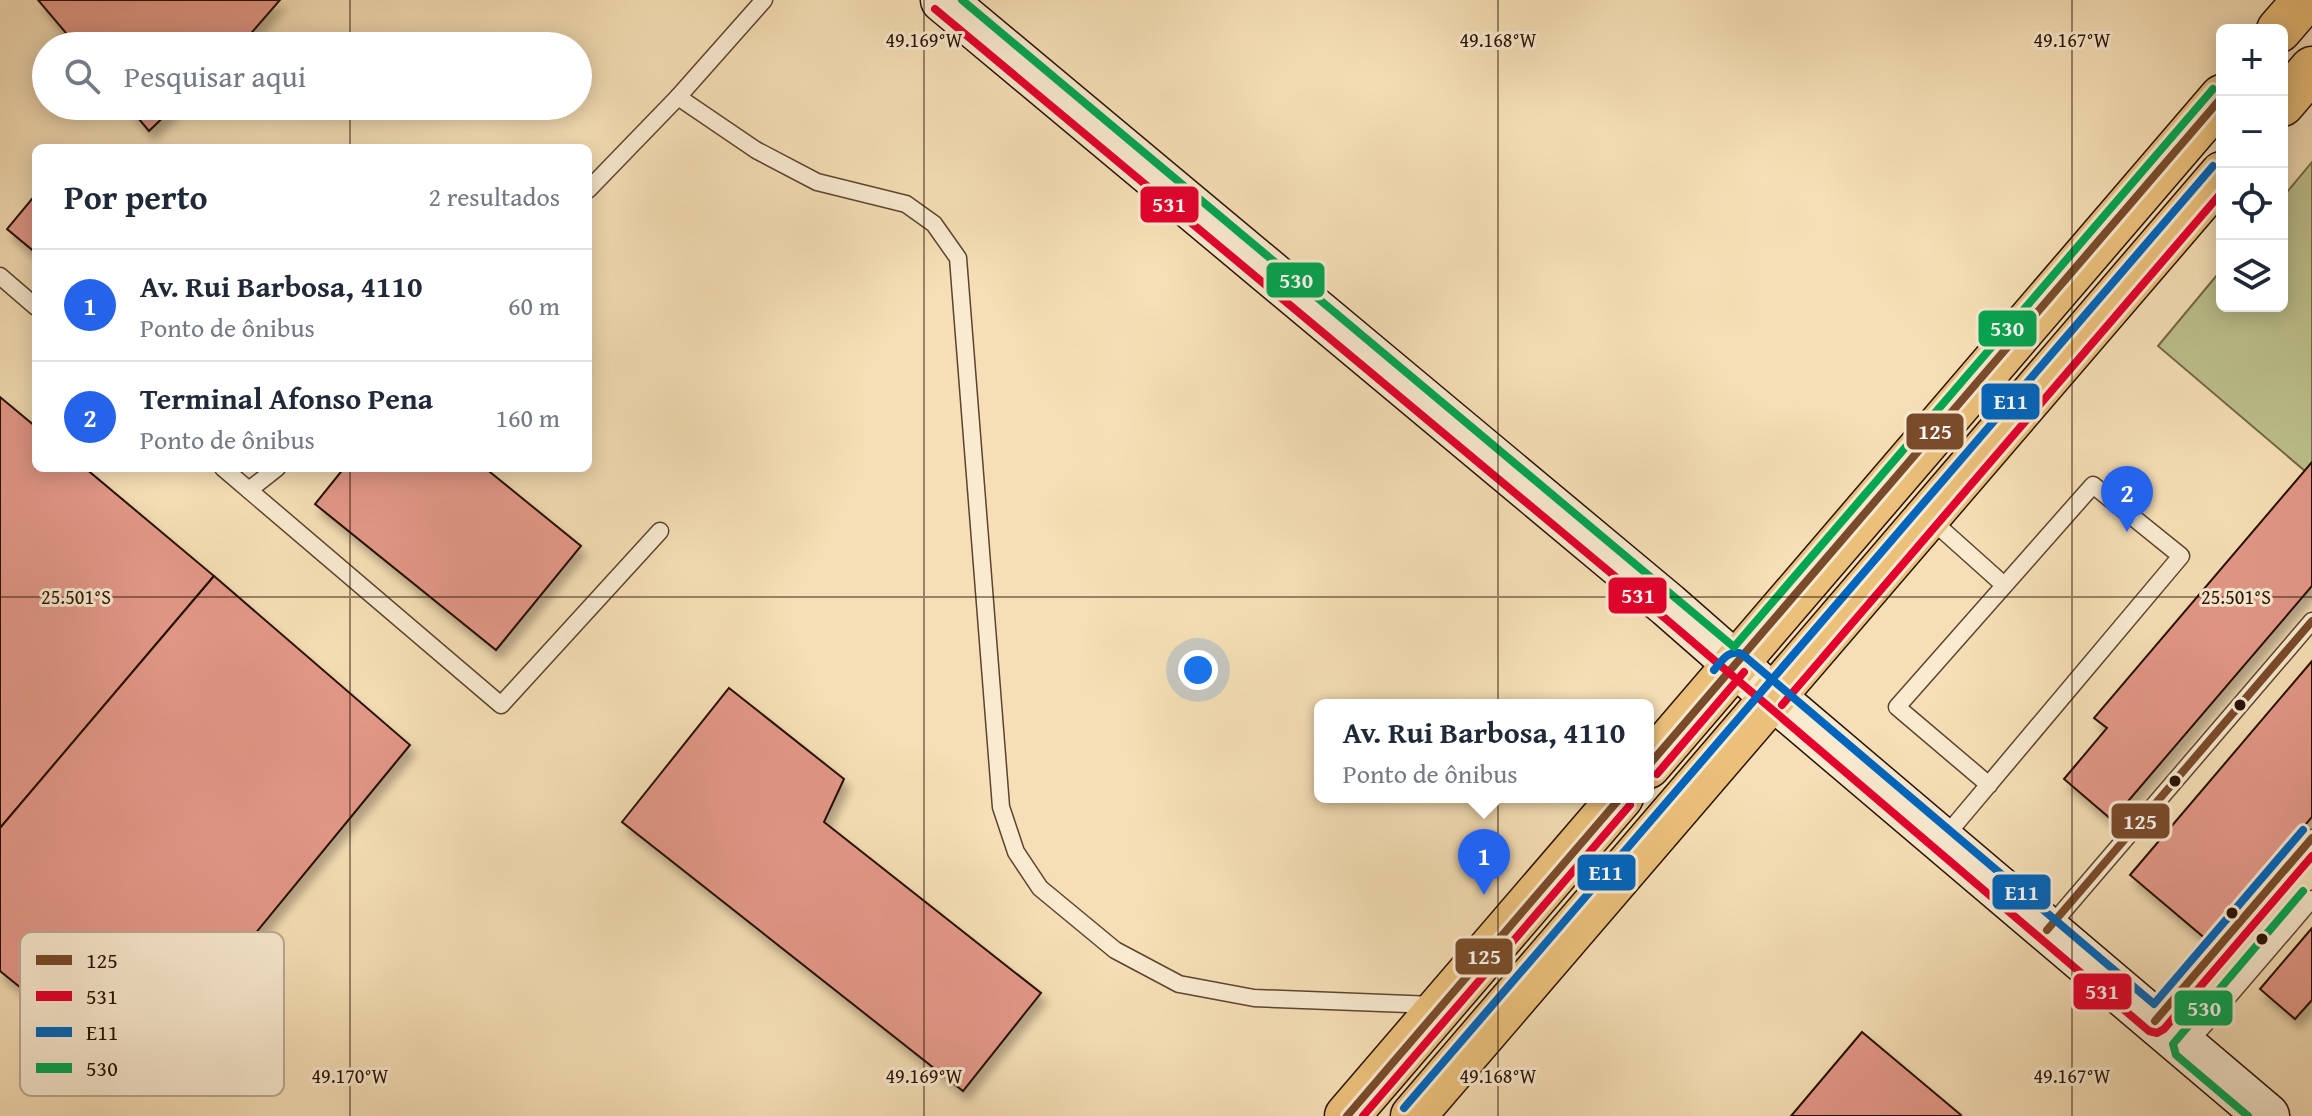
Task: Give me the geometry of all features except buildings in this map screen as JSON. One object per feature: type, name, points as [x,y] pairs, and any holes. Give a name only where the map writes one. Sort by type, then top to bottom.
[{"type":"main road","points":[[943,0],[1668,605],[2267,1116]]},
{"type":"main road","points":[[2285,24],[2309,0]]},
{"type":"main road","points":[[2288,97],[2312,69]]},
{"type":"main road","points":[[1654,759],[2216,104]]},
{"type":"main road","points":[[1423,1113],[1773,697],[2216,181]]},
{"type":"main road","points":[[1347,1116],[1616,803]]},
{"type":"lane","points":[[592,186],[678,97],[764,0]]},
{"type":"lane","points":[[678,97],[756,150],[817,182],[906,204],[934,224],[958,258],[1001,807],[1016,852],[1040,888],[1115,950],[1179,984],[1254,998],[1442,1006]]},
{"type":"lane","points":[[0,276],[32,304]]},
{"type":"lane","points":[[228,472],[501,705],[660,531]]},
{"type":"lane","points":[[249,490],[272,472]]},
{"type":"lane","points":[[1942,840],[1989,785],[2181,556],[2093,485],[1897,707],[1989,785]]},
{"type":"lane","points":[[1928,517],[2004,585]]},
{"type":"lane","points":[[2047,930],[2312,621]]},
{"type":"lane","points":[[2170,1034],[2312,838]]},
{"type":"lane","points":[[2170,1034],[2312,899]]},
{"type":"green space","points":[[2312,162],[2312,462],[2305,471],[2158,346],[2216,276],[2216,312],[2288,312],[2288,191]]},
{"type":"transit line","name":"530","points":[[962,0],[1734,647],[2213,89]]},
{"type":"transit line","name":"531","points":[[935,9],[1660,614],[2149,1031],[2157,1033],[2164,1029],[2312,856]]},
{"type":"transit line","name":"125","points":[[1654,759],[2216,104]]},
{"type":"transit line","name":"E11","points":[[1404,1108],[2213,166]]},
{"type":"transit line","name":"531","points":[[1782,705],[2216,199]]},
{"type":"transit line","name":"125","points":[[2047,930],[2312,621]]},
{"type":"transit line","name":"E11","points":[[1714,670],[1729,654],[1742,654],[2154,1004],[2303,830]]},
{"type":"transit line","name":"531","points":[[1657,774],[1744,672]]},
{"type":"transit line","name":"125","points":[[1347,1116],[1616,803]]},
{"type":"transit line","name":"531","points":[[1363,1116],[1630,805]]},
{"type":"transit line","name":"125","points":[[2155,1021],[2312,838]]},
{"type":"transit line","name":"530","points":[[2248,1116],[2176,1055],[2173,1044],[2303,891]]},
{"type":"place","name":"Terminal Afonso Pena","points":[[2127,532]]},
{"type":"place","name":"Av. Rui Barbosa, 4110","points":[[1484,895]]}]
